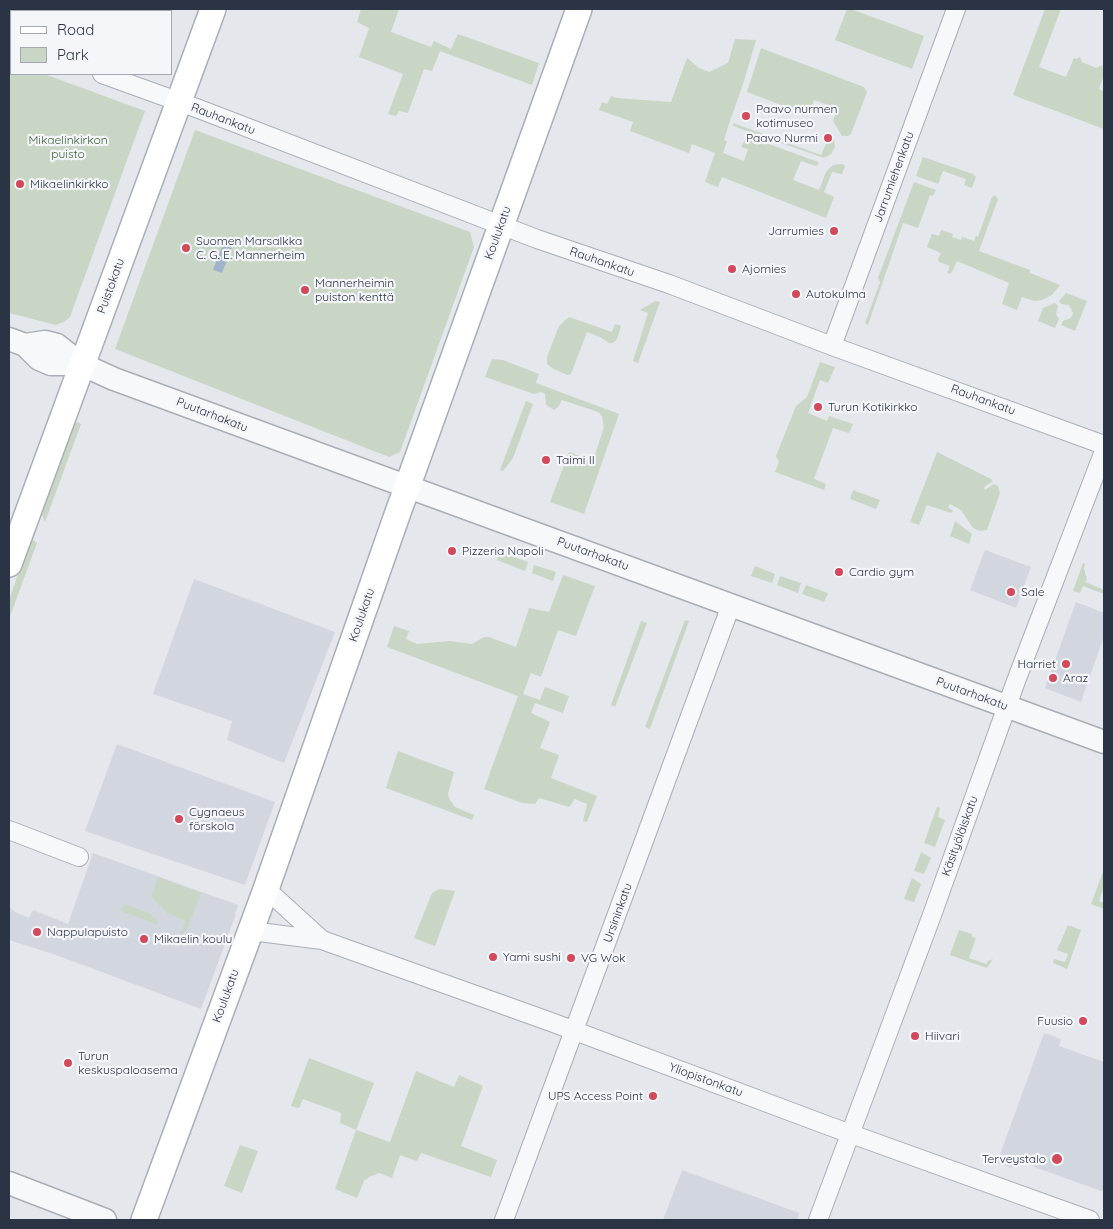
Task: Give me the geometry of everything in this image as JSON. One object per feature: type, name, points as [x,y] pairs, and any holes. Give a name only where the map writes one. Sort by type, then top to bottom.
[{"type":"main road","name":"Puistokatu","points":[[9,564],[213,9]]},
{"type":"main road","name":"Koulukatu","points":[[144,1220],[266,889],[407,486],[579,9]]},
{"type":"street","name":"Jarrumiehenkatu","points":[[832,346],[956,9]]},
{"type":"street","name":"Rauhankatu","points":[[105,75],[501,226],[669,284],[832,346],[1104,445]]},
{"type":"street","name":"Puutarhakatu","points":[[17,342],[39,359],[51,364],[81,364],[259,433],[1104,742]]},
{"type":"street","name":"Käsityöläiskatu","points":[[818,1220],[932,915],[1006,707],[1104,452]]},
{"type":"street","name":"Ursininkatu","points":[[504,1220],[731,605]]},
{"type":"street","points":[[9,830],[79,857]]},
{"type":"street","name":"Yliopistonkatu","points":[[266,889],[322,940]]},
{"type":"street","name":"Yliopistonkatu","points":[[250,930],[322,940],[1090,1220]]},
{"type":"street","points":[[9,1183],[105,1220]]},
{"type":"shaded area","points":[[985,550],[1031,567],[1016,608],[970,590]]},
{"type":"shaded area","points":[[194,579],[335,632],[284,763],[227,740],[232,721],[153,694]]},
{"type":"shaded area","points":[[1076,602],[1104,613],[1104,636],[1081,702],[1045,688]]},
{"type":"shaded area","name":"Cygnaeus förskola","points":[[117,744],[275,802],[245,885],[85,831]]},
{"type":"shaded area","name":"Mikaelin koulu","points":[[93,853],[238,905],[201,1009],[56,955],[9,940],[9,907],[29,918],[33,910],[68,924]]},
{"type":"shaded area","points":[[1044,1033],[1061,1039],[1059,1046],[1104,1062],[1104,1190],[1101,1191],[1015,1160],[1012,1168],[997,1163]]},
{"type":"shaded area","points":[[682,1170],[799,1213],[797,1220],[663,1220]]},
{"type":"green space","points":[[361,9],[399,9],[391,32],[431,47],[434,41],[451,49],[458,34],[539,63],[532,85],[440,51],[432,71],[424,69],[408,113],[399,111],[396,116],[388,114],[403,74],[359,57],[369,28],[357,22]]},
{"type":"green space","points":[[847,9],[924,36],[912,69],[835,40]]},
{"type":"green space","points":[[1045,9],[1061,9],[1039,67],[1066,77],[1074,58],[1080,57],[1082,62],[1096,68],[1102,65],[1104,75],[1099,89],[1104,92],[1104,129],[1013,95]]},
{"type":"green space","points":[[735,39],[756,40],[724,140],[727,141],[723,153],[744,161],[748,149],[741,147],[747,136],[818,162],[816,166],[801,161],[793,180],[819,190],[826,172],[833,165],[843,164],[845,166],[842,174],[832,172],[824,192],[834,197],[826,218],[722,177],[718,187],[705,182],[715,153],[692,144],[689,153],[630,131],[633,122],[599,110],[602,102],[607,104],[611,96],[671,102],[687,58],[699,68],[709,72],[728,63]]},
{"type":"green space","points":[[761,48],[864,87],[867,92],[851,134],[842,136],[833,121],[837,108],[814,100],[810,113],[807,115],[747,92]]},
{"type":"green space","name":"Mikaelinkirkon puisto","points":[[9,61],[10,75],[47,75],[145,111],[69,318],[56,325],[9,313]]},
{"type":"green space","points":[[733,123],[821,155],[831,133],[835,147],[831,154],[824,158],[733,126]]},
{"type":"green space","points":[[195,130],[470,232],[474,247],[400,452],[389,457],[115,349]]},
{"type":"green space","points":[[923,157],[973,174],[976,177],[972,188],[964,185],[966,179],[943,171],[938,184],[916,176]]},
{"type":"green space","points":[[914,182],[936,190],[933,196],[930,195],[918,228],[903,223],[868,325],[865,323],[880,282],[878,278]]},
{"type":"green space","points":[[995,195],[998,199],[979,251],[1030,270],[1030,273],[1060,285],[1052,295],[1042,300],[1034,301],[1022,297],[1017,310],[1002,304],[1009,283],[957,261],[952,272],[950,274],[947,273],[950,266],[939,262],[938,259],[941,253],[927,247],[932,234],[939,236],[941,230],[953,234],[952,237],[961,240],[962,237],[974,241],[976,236],[978,237],[992,197]]},
{"type":"green space","points":[[1066,293],[1087,301],[1075,331],[1061,325],[1063,321],[1071,318],[1073,313],[1069,305],[1061,304],[1059,301]]},
{"type":"green space","points":[[655,301],[660,302],[638,363],[633,361],[648,313],[640,310]]},
{"type":"green space","points":[[1055,303],[1058,306],[1056,314],[1059,319],[1055,328],[1038,321],[1043,308]]},
{"type":"green space","points":[[569,317],[612,332],[615,324],[621,326],[617,339],[613,343],[609,343],[587,332],[571,374],[567,375],[547,364],[547,357],[559,326]]},
{"type":"green space","points":[[492,359],[503,360],[539,374],[536,383],[619,414],[584,514],[550,502],[569,452],[593,461],[604,427],[602,416],[598,412],[562,400],[554,410],[546,405],[545,394],[541,392],[534,394],[485,377]]},
{"type":"green space","points":[[820,362],[835,367],[828,383],[820,380],[808,413],[827,421],[829,416],[853,424],[849,433],[833,428],[814,479],[826,484],[824,490],[775,472],[779,462],[776,456],[796,406],[807,397]]},
{"type":"green space","points":[[526,401],[533,404],[513,458],[503,471],[500,470]]},
{"type":"green space","points":[[78,422],[81,424],[45,522],[42,510],[73,425]]},
{"type":"green space","points":[[937,452],[991,479],[993,481],[984,487],[985,490],[994,484],[998,486],[1000,493],[987,530],[979,531],[973,528],[961,510],[950,504],[948,508],[953,510],[951,513],[927,505],[919,525],[910,522]]},
{"type":"green space","points":[[853,490],[880,500],[876,509],[850,499]]},
{"type":"green space","points":[[955,521],[972,534],[969,544],[950,536]]},
{"type":"green space","points":[[32,539],[37,543],[9,619],[9,600],[30,540]]},
{"type":"green space","points":[[499,552],[528,562],[525,571],[497,560]]},
{"type":"green space","points":[[1083,563],[1085,564],[1084,569],[1087,579],[1085,582],[1104,590],[1104,594],[1083,586],[1080,593],[1073,591]]},
{"type":"green space","points":[[534,565],[556,572],[553,581],[532,573]]},
{"type":"green space","points":[[755,566],[775,574],[772,583],[751,576]]},
{"type":"green space","points":[[563,575],[595,586],[576,636],[558,630],[541,677],[531,673],[523,694],[540,700],[545,687],[569,696],[563,713],[535,703],[531,713],[550,722],[540,748],[559,755],[551,778],[597,796],[587,822],[583,821],[587,804],[575,799],[569,807],[539,798],[535,804],[522,803],[484,789],[518,696],[387,647],[394,626],[409,631],[406,639],[417,644],[450,641],[472,644],[484,637],[489,637],[516,647],[529,608],[549,612]]},
{"type":"green space","points":[[780,576],[801,583],[798,593],[777,585]]},
{"type":"green space","points":[[806,585],[828,593],[824,602],[802,594]]},
{"type":"green space","points":[[685,620],[689,621],[650,729],[645,727]]},
{"type":"green space","points":[[641,621],[647,623],[615,707],[611,705]]},
{"type":"green space","points":[[398,751],[454,772],[448,794],[450,800],[455,807],[474,815],[472,820],[386,788]]},
{"type":"green space","points":[[937,807],[940,808],[938,817],[945,820],[935,847],[924,843]]},
{"type":"green space","points":[[921,852],[931,858],[924,874],[914,871]]},
{"type":"green space","points":[[1104,869],[1104,887],[1099,901],[1104,903],[1104,909],[1091,904]]},
{"type":"green space","points":[[158,877],[201,893],[188,927],[183,934],[180,934],[186,921],[167,913],[151,897]]},
{"type":"green space","points":[[912,878],[921,884],[914,902],[904,899]]},
{"type":"green space","points":[[439,889],[455,891],[435,946],[414,938],[432,893]]},
{"type":"green space","points":[[124,904],[149,913],[156,919],[158,925],[121,911]]},
{"type":"green space","points":[[1068,925],[1081,930],[1067,969],[1053,963],[1054,959],[1065,962],[1068,954],[1057,950]]},
{"type":"green space","points":[[959,930],[972,934],[972,937],[976,938],[969,958],[986,964],[993,959],[987,968],[950,955]]},
{"type":"green space","points":[[309,1058],[374,1083],[356,1130],[340,1123],[341,1113],[303,1099],[299,1108],[291,1106]]},
{"type":"green space","points":[[416,1071],[454,1087],[459,1075],[483,1086],[461,1146],[497,1160],[491,1177],[421,1153],[417,1161],[400,1155],[392,1178],[379,1173],[369,1177],[364,1181],[357,1198],[335,1189],[356,1130],[390,1142]]},
{"type":"green space","points":[[240,1145],[258,1151],[242,1193],[224,1186]]},
{"type":"water","points":[[225,239],[234,242],[222,273],[213,270]]},
{"type":"place","name":"Paavo nurmen kotimuseo","points":[[746,116]]},
{"type":"place","name":"Paavo Nurmi","points":[[828,138]]},
{"type":"place","name":"Mikaelinkirkko","points":[[20,184]]},
{"type":"place","name":"Jarrumies","points":[[834,231]]},
{"type":"place","name":"Suomen Marsalkka C. G. E. Mannerheim","points":[[186,248]]},
{"type":"place","name":"Ajomies","points":[[732,269]]},
{"type":"place","name":"Mannerheimin puiston kenttä","points":[[305,290]]},
{"type":"place","name":"Autokulma","points":[[796,294]]},
{"type":"place","name":"Turun Kotikirkko","points":[[818,407]]},
{"type":"place","name":"Taimi II","points":[[546,460]]},
{"type":"place","name":"Pizzeria Napoli","points":[[452,551]]},
{"type":"place","name":"Cardio gym","points":[[839,572]]},
{"type":"place","name":"Sale","points":[[1011,592]]},
{"type":"place","name":"Harriet","points":[[1066,664]]},
{"type":"place","name":"Araz","points":[[1053,678]]},
{"type":"place","name":"Cygnaeus förskola","points":[[179,819]]},
{"type":"place","name":"Nappulapuisto","points":[[37,932]]},
{"type":"place","name":"Mikaelin koulu","points":[[144,939]]},
{"type":"place","name":"Yami sushi","points":[[493,957]]},
{"type":"place","name":"VG Wok","points":[[571,958]]},
{"type":"place","name":"Fuusio","points":[[1083,1021]]},
{"type":"place","name":"Hiivari","points":[[915,1036]]},
{"type":"place","name":"Turun keskuspaloasema","points":[[68,1063]]},
{"type":"place","name":"UPS Access Point","points":[[653,1096]]},
{"type":"place","name":"Terveystalo","points":[[1057,1159]]}]
